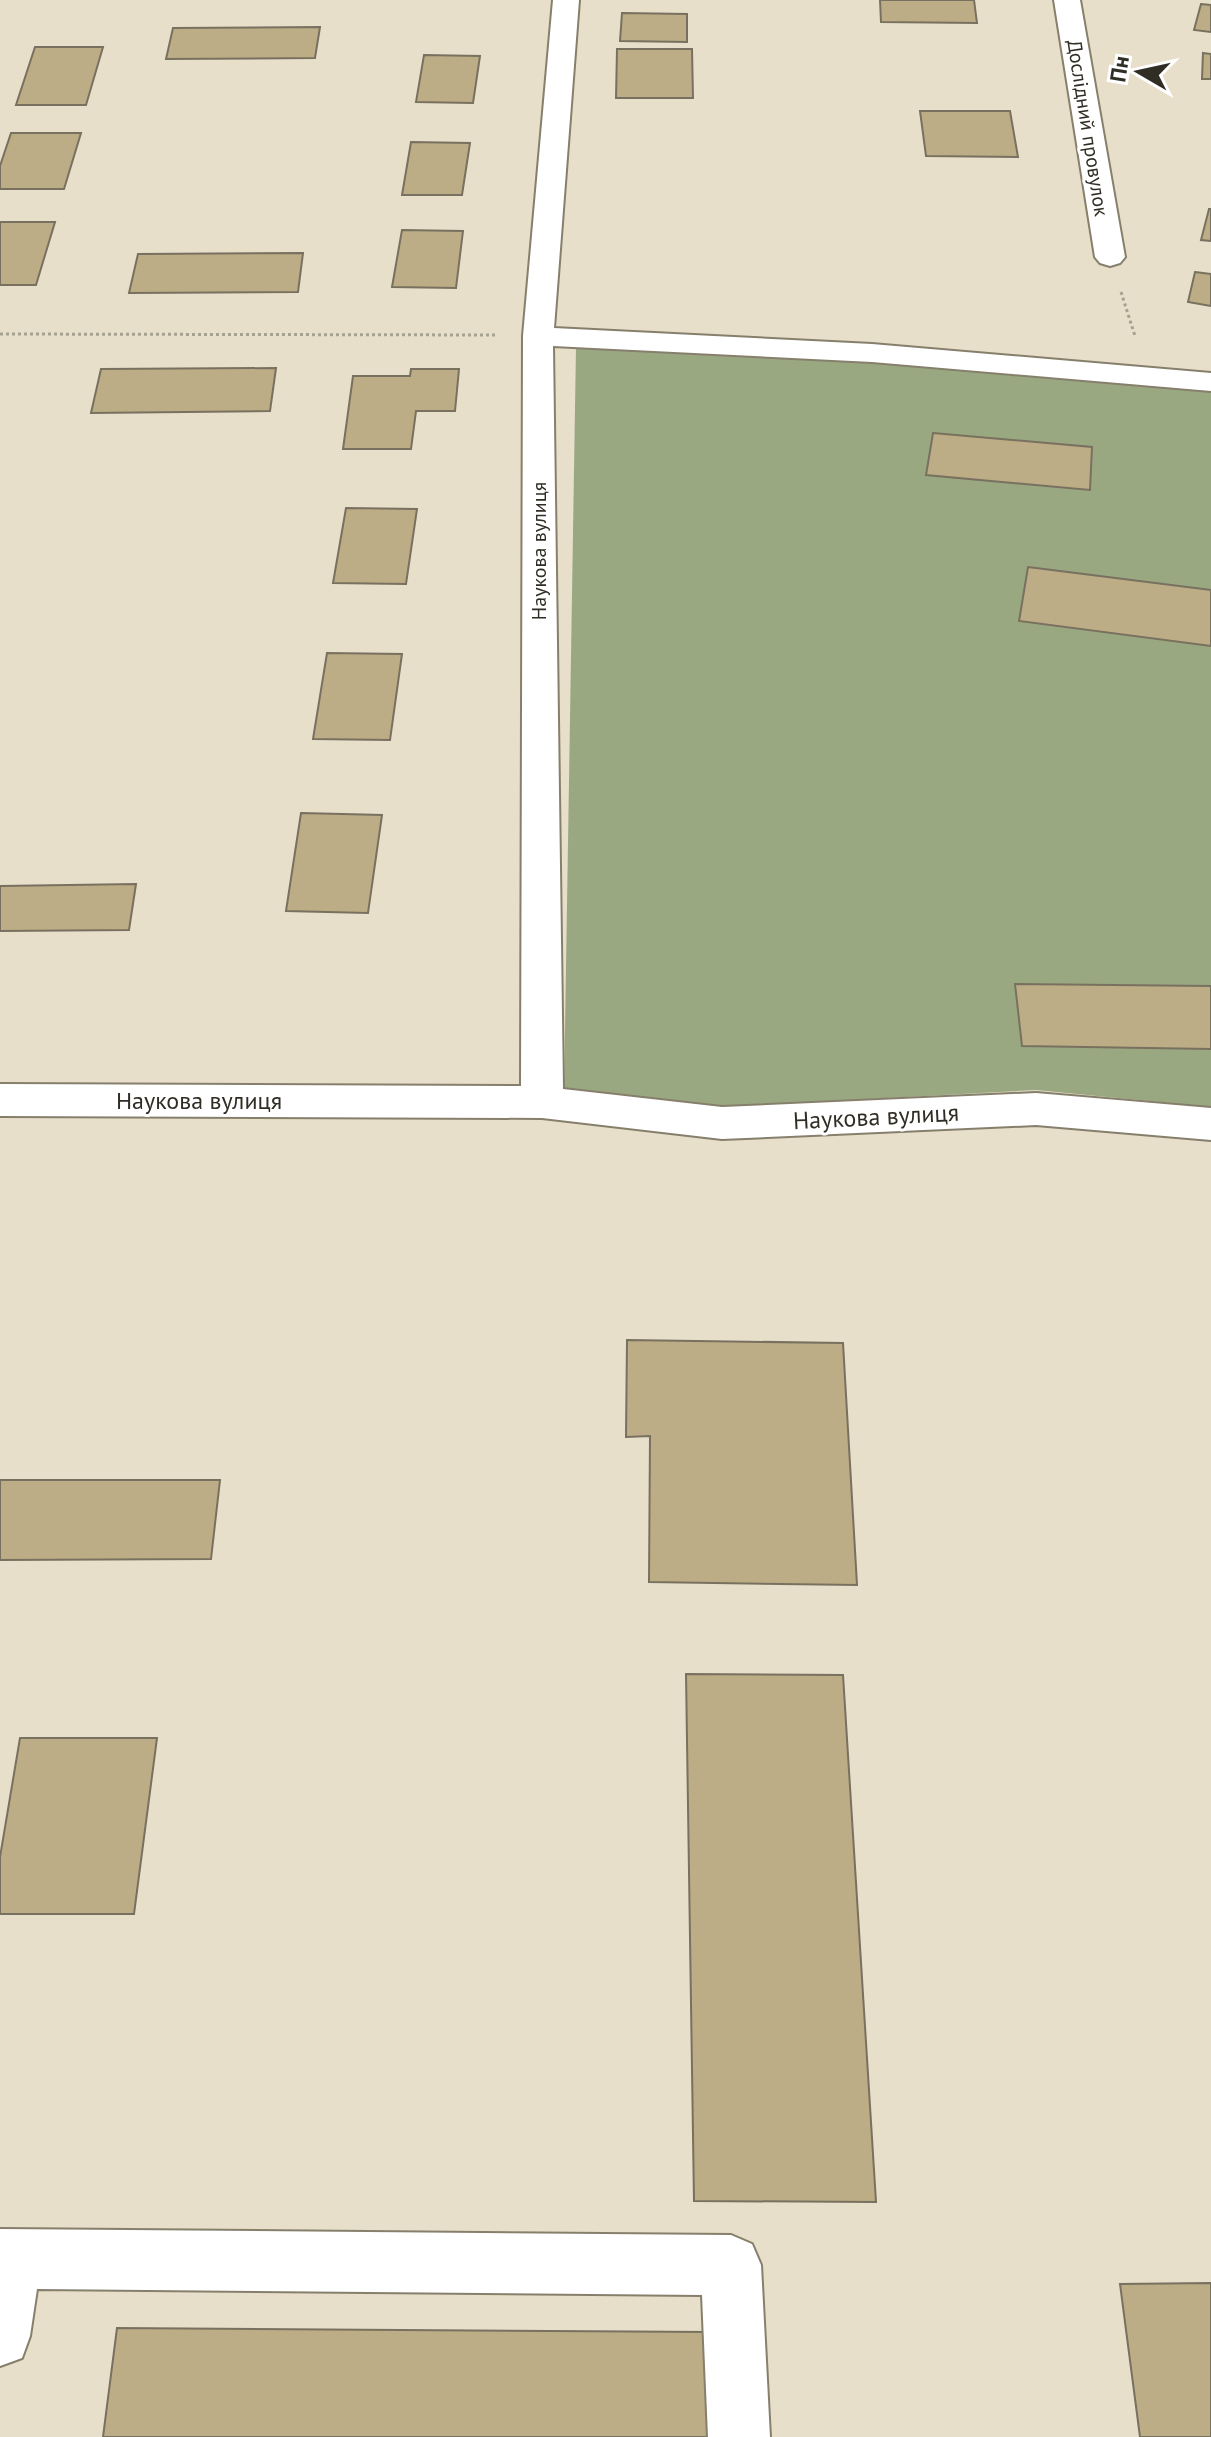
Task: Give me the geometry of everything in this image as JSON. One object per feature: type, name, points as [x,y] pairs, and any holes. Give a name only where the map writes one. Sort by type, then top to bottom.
[{"type":"street","name":"Наукова вулиця","points":[[542,1102],[538,336],[566,0]]},
{"type":"street","name":"Дослідний провулок","points":[[1067,0],[1110,257]]},
{"type":"street","points":[[538,336],[872,353],[1211,382]]},
{"type":"street","name":"Наукова вулиця","points":[[0,1100],[542,1102],[722,1123],[1036,1109],[1211,1124]]},
{"type":"street","points":[[0,2336],[6,2259],[731,2265],[739,2437]]},
{"type":"path","points":[[1110,257],[1148,376]]},
{"type":"path","points":[[0,334],[538,336]]},
{"type":"green space","points":[[576,346],[866,360],[1211,390],[1211,1107],[1036,1090],[719,1107],[564,1092]]},
{"type":"building","points":[[880,0],[974,0],[977,23],[881,22]]},
{"type":"building","points":[[1201,4],[1211,5],[1211,32],[1194,30]]},
{"type":"building","points":[[622,13],[687,14],[687,42],[620,41]]},
{"type":"building","points":[[320,27],[315,58],[166,59],[173,28]]},
{"type":"building","points":[[35,47],[103,47],[86,105],[16,105]]},
{"type":"building","points":[[617,49],[692,49],[693,98],[616,98]]},
{"type":"building","points":[[1203,53],[1211,54],[1211,79],[1202,79]]},
{"type":"building","points":[[424,55],[480,56],[473,103],[416,102]]},
{"type":"building","points":[[920,111],[1010,111],[1018,157],[926,156]]},
{"type":"building","points":[[11,133],[81,133],[64,189],[0,189],[0,166]]},
{"type":"building","points":[[411,142],[470,143],[462,195],[402,195]]},
{"type":"building","points":[[1211,209],[1211,241],[1201,240]]},
{"type":"building","points":[[0,222],[55,222],[36,285],[0,285]]},
{"type":"building","points":[[402,230],[463,231],[456,288],[392,287]]},
{"type":"building","points":[[303,253],[298,292],[129,293],[138,254]]},
{"type":"building","points":[[1195,272],[1211,274],[1211,306],[1188,302]]},
{"type":"building","points":[[276,368],[270,411],[91,413],[101,369]]},
{"type":"building","points":[[411,369],[459,369],[455,411],[416,411],[411,449],[343,449],[353,376],[410,376]]},
{"type":"building","points":[[933,433],[1092,447],[1090,490],[926,475]]},
{"type":"building","points":[[346,508],[417,509],[406,584],[333,583]]},
{"type":"building","points":[[1028,567],[1211,590],[1211,646],[1019,621]]},
{"type":"building","points":[[327,653],[402,654],[390,740],[313,739]]},
{"type":"building","points":[[301,813],[382,815],[368,913],[286,911]]},
{"type":"building","points":[[136,884],[129,930],[0,931],[0,886]]},
{"type":"building","points":[[1015,984],[1211,986],[1211,1049],[1022,1046]]},
{"type":"building","points":[[627,1340],[843,1343],[857,1585],[649,1582],[650,1436],[626,1437]]},
{"type":"building","points":[[0,1480],[220,1480],[211,1559],[0,1560]]},
{"type":"building","points":[[686,1674],[843,1675],[876,2202],[694,2201]]},
{"type":"building","points":[[20,1738],[157,1738],[134,1914],[0,1914],[0,1857]]},
{"type":"building","points":[[1211,2283],[1211,2437],[1140,2437],[1120,2284]]},
{"type":"building","points":[[117,2328],[711,2332],[714,2437],[103,2437]]}]
